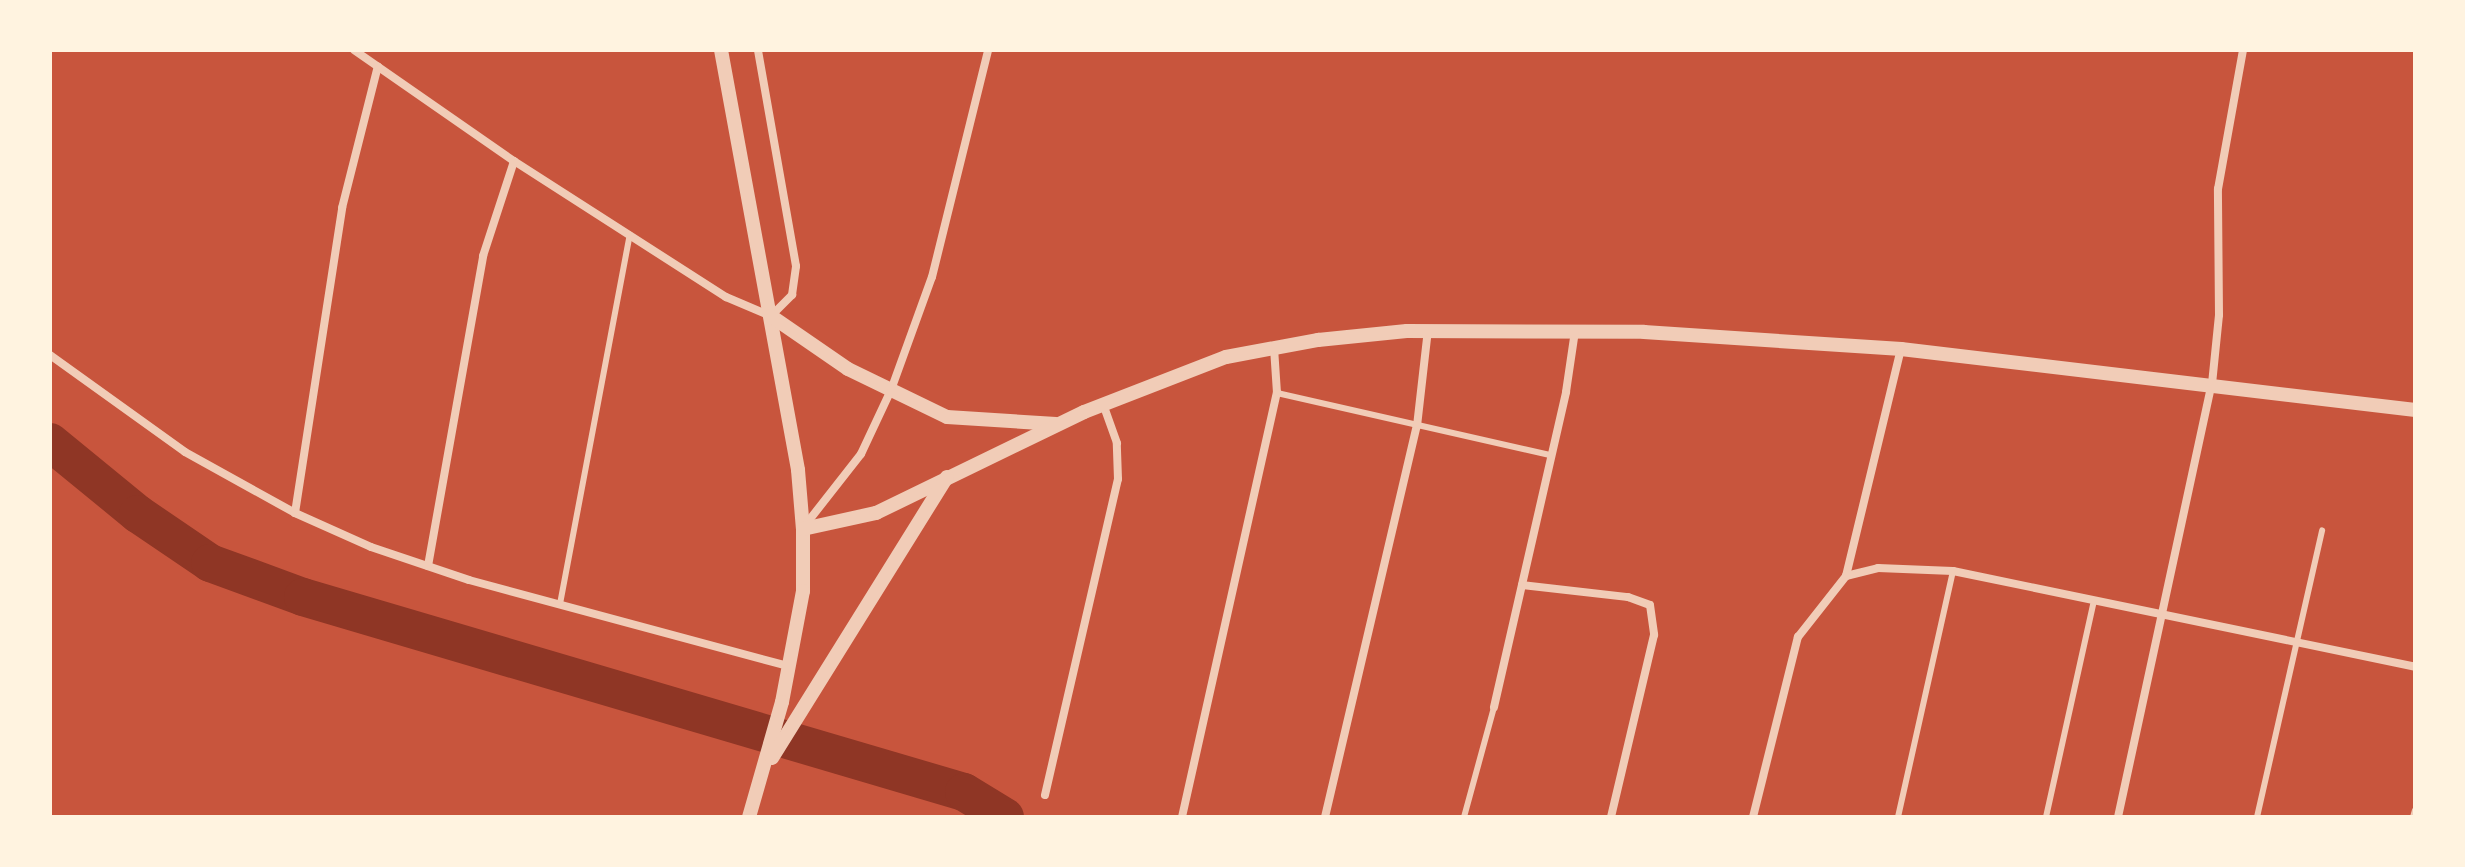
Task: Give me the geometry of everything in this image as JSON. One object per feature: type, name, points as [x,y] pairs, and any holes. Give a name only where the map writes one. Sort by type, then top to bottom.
[{"type":"street","points":[[354,50],[514,161],[748,311],[771,316],[848,369],[947,417],[1060,424]]},
{"type":"street","points":[[721,50],[798,470],[803,529],[803,591],[782,702],[749,817]]},
{"type":"street","points":[[758,50],[796,266],[792,295],[771,316]]},
{"type":"street","points":[[803,529],[861,454],[891,390],[932,277],[988,50]]},
{"type":"street","points":[[2118,817],[2212,384],[2219,315],[2218,189],[2243,50]]},
{"type":"street","points":[[295,513],[342,208],[378,66]]},
{"type":"street","points":[[428,566],[483,256],[514,161]]},
{"type":"street","points":[[803,529],[876,513],[1103,404],[1226,357],[1274,348],[1428,330],[1575,330],[1901,349],[2415,410]]},
{"type":"street","points":[[1325,817],[1417,426],[1428,330]]},
{"type":"street","points":[[1494,707],[1551,455],[1575,330]]},
{"type":"street","points":[[1182,817],[1277,393],[1274,348]]},
{"type":"street","points":[[1753,817],[1798,637],[1846,576],[1901,349]]},
{"type":"street","points":[[50,355],[185,452],[295,513],[428,566],[788,666]]},
{"type":"street","points":[[1045,795],[1118,479],[1117,443],[1103,404]]},
{"type":"street","points":[[761,776],[947,477]]},
{"type":"street","points":[[1846,576],[1878,568],[1953,571],[2415,667]]},
{"type":"street","points":[[1522,585],[1628,597],[1650,605],[1654,635],[1611,817]]},
{"type":"lane","points":[[560,604],[630,235]]},
{"type":"lane","points":[[1277,393],[1551,455]]},
{"type":"lane","points":[[2257,817],[2322,530]]},
{"type":"lane","points":[[1898,817],[1953,571]]},
{"type":"lane","points":[[2046,817],[2094,600]]},
{"type":"lane","points":[[1464,817],[1494,707]]},
{"type":"lane","points":[[2413,817],[2415,810]]},
{"type":"waterway","points":[[50,442],[138,514],[210,563],[303,597],[964,792],[1005,817]]}]
